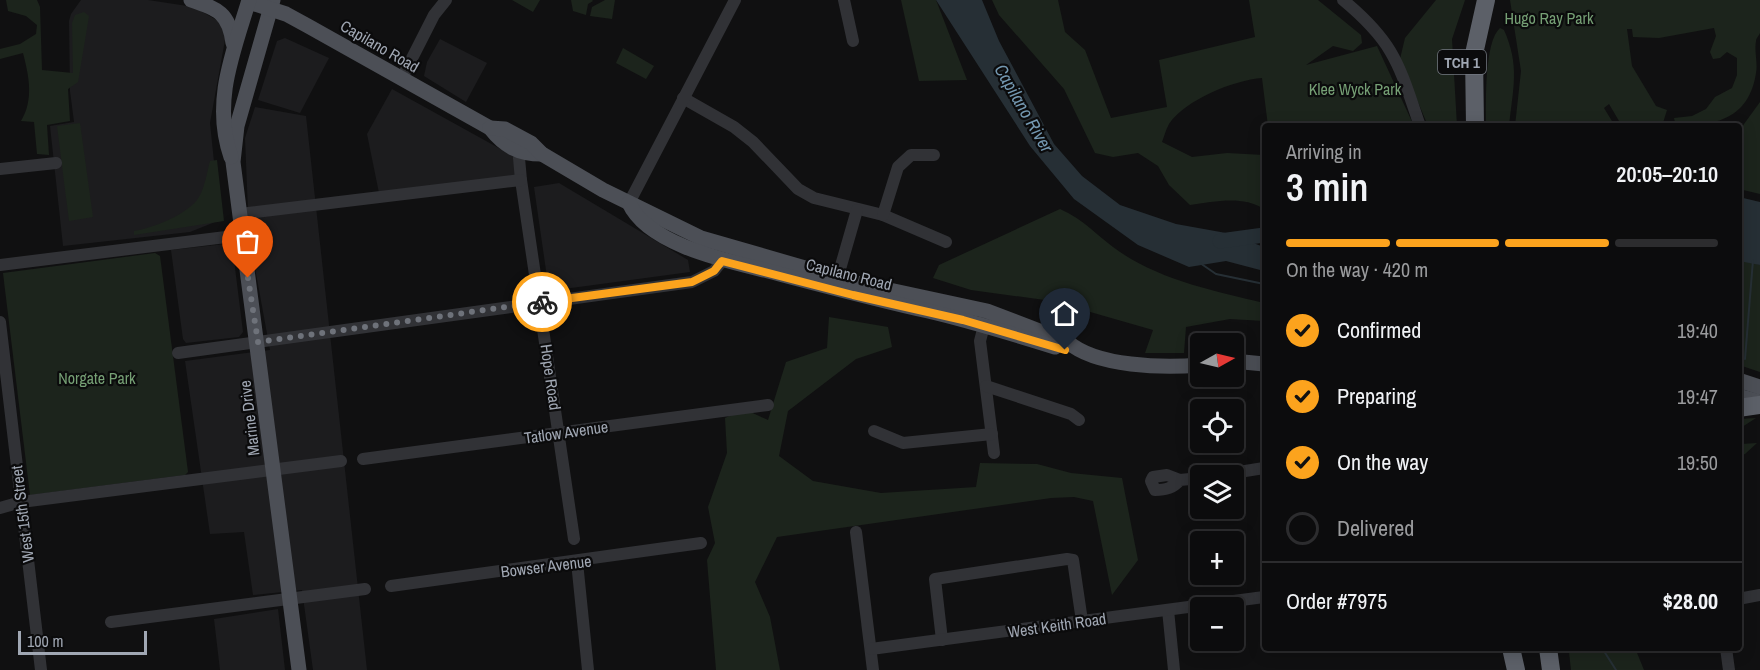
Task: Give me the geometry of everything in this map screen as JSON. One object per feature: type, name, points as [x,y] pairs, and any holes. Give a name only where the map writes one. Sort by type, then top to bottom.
[{"type":"highway","name":"TCH 1","points":[[1470,123],[1461,78],[1463,53],[1474,0]]},
{"type":"highway","name":"TCH 1","points":[[1470,123],[1474,54],[1486,0]]},
{"type":"highway","points":[[1742,407],[1760,403]]},
{"type":"highway","points":[[1512,651],[1516,670]]},
{"type":"highway","points":[[1536,651],[1539,670]]},
{"type":"highway","points":[[1548,651],[1551,670]]},
{"type":"highway","points":[[1556,651],[1558,670]]},
{"type":"main road","points":[[191,0],[211,7],[224,16],[231,25],[234,47]]},
{"type":"main road","points":[[237,126],[232,99],[237,69],[251,23],[252,9],[246,1]]},
{"type":"main road","name":"Marine Drive","points":[[246,1],[224,93],[223,133],[233,162],[299,670]]},
{"type":"main road","name":"Capilano Road","points":[[246,1],[272,4],[490,128],[501,142],[523,154]]},
{"type":"main road","name":"Marine Drive","points":[[233,162],[237,126],[272,4]]},
{"type":"main road","name":"Capilano Road","points":[[490,128],[505,129],[531,143],[542,154],[629,203],[639,205],[701,238],[801,268],[986,318],[1065,350],[1076,348],[1144,366],[1190,365]]},
{"type":"main road","points":[[523,154],[542,154]]},
{"type":"main road","name":"Capilano Road","points":[[629,203],[634,215],[670,239],[722,261],[986,318]]},
{"type":"main road","points":[[722,261],[731,257],[788,270],[801,268]]},
{"type":"main road","points":[[1244,359],[1262,353]]},
{"type":"main road","points":[[1244,362],[1262,364]]},
{"type":"main road","points":[[1742,381],[1760,387]]},
{"type":"main road","points":[[1742,397],[1760,403]]},
{"type":"street","points":[[402,78],[435,15],[446,0]]},
{"type":"street","points":[[629,203],[735,0]]},
{"type":"street","points":[[844,0],[853,41]]},
{"type":"street","points":[[1343,0],[1378,31],[1394,54],[1419,123]]},
{"type":"street","points":[[683,98],[741,132],[798,189],[814,198],[883,215],[946,242]]},
{"type":"street","name":"Hope Road","points":[[523,154],[519,158],[521,180],[574,538]]},
{"type":"street","points":[[883,215],[898,167],[911,154],[934,155]]},
{"type":"street","points":[[0,169],[56,163]]},
{"type":"street","points":[[240,214],[521,180]]},
{"type":"street","points":[[840,269],[857,210]]},
{"type":"street","points":[[0,265],[242,235]]},
{"type":"street","points":[[178,353],[692,282],[714,271],[722,261]]},
{"type":"street","points":[[986,318],[980,341],[994,453]]},
{"type":"street","name":"West 15th Street","points":[[0,322],[41,670]]},
{"type":"street","points":[[986,386],[1071,414],[1079,420]]},
{"type":"street","name":"Tatlow Avenue","points":[[363,459],[768,405]]},
{"type":"street","points":[[874,431],[903,443],[992,434]]},
{"type":"street","points":[[0,508],[21,502],[341,461]]},
{"type":"street","points":[[1244,471],[1262,468]]},
{"type":"street","points":[[1180,480],[1190,479]]},
{"type":"street","points":[[856,532],[873,670]]},
{"type":"street","name":"Bowser Avenue","points":[[391,586],[578,562],[701,543]]},
{"type":"street","points":[[942,640],[935,579],[1067,559],[1073,561],[1082,621]]},
{"type":"street","points":[[578,562],[588,670]]},
{"type":"street","points":[[111,622],[365,589]]},
{"type":"street","points":[[1742,598],[1760,595]]},
{"type":"street","name":"West Keith Road","points":[[871,649],[1262,597]]},
{"type":"street","points":[[1168,610],[1174,670]]},
{"type":"street","points":[[1726,651],[1729,670]]},
{"type":"shaded area","points":[[81,0],[148,0],[194,7],[225,25],[225,40],[210,123],[220,220],[190,232],[63,246],[50,126],[74,122],[70,91],[69,21]]},
{"type":"shaded area","points":[[285,38],[329,58],[300,113],[258,100],[277,41]]},
{"type":"shaded area","points":[[440,39],[487,63],[466,102],[424,76],[427,62]]},
{"type":"shaded area","points":[[392,89],[513,156],[516,176],[379,193],[367,134]]},
{"type":"shaded area","points":[[255,107],[306,116],[367,670],[313,670],[302,590],[253,595],[244,532],[210,534],[185,361],[270,350],[249,235],[245,138]]},
{"type":"shaded area","points":[[559,183],[688,260],[690,272],[549,291],[534,187]]},
{"type":"shaded area","points":[[225,244],[233,252],[243,332],[239,337],[186,343],[183,339],[171,250]]},
{"type":"shaded area","points":[[278,609],[285,670],[220,670],[214,619]]},
{"type":"green space","points":[[6,0],[37,0],[40,7],[42,70],[73,73],[72,23],[75,15],[84,12],[89,16],[78,82],[68,89],[70,121],[47,125],[49,155],[37,154],[34,122],[21,121],[29,96],[23,53],[0,59],[0,49],[20,44],[36,34],[37,25],[26,16],[8,11]]},
{"type":"green space","points":[[512,0],[540,0],[533,12]]},
{"type":"green space","points":[[571,0],[593,1],[588,4],[586,15],[573,11]]},
{"type":"green space","points":[[605,0],[615,0],[612,19],[590,16],[592,7]]},
{"type":"green space","points":[[901,0],[936,0],[967,80],[919,81]]},
{"type":"green space","name":"Klee Wyck Park","points":[[992,0],[1058,0],[1065,32],[1085,50],[1111,118],[1167,107],[1159,60],[1255,37],[1249,0],[1318,0],[1361,35],[1362,43],[1353,51],[1333,46],[1306,65],[1377,46],[1413,123],[1268,123],[1262,78],[1224,87],[1198,99],[1176,115],[1169,124],[1162,142],[1192,157],[1227,153],[1262,155],[1262,208],[1237,201],[1190,205],[1169,185],[1158,166],[1138,153],[1113,157],[1095,153],[1064,89],[999,15]]},
{"type":"green space","points":[[1436,0],[1465,0],[1452,39],[1457,123],[1427,123],[1400,59],[1405,38]]},
{"type":"green space","name":"Hugo Ray Park","points":[[1510,0],[1760,0],[1760,33],[1756,40],[1756,69],[1752,88],[1746,101],[1738,110],[1717,121],[1675,123],[1674,118],[1692,116],[1706,109],[1715,97],[1732,88],[1737,75],[1737,58],[1727,52],[1720,58],[1713,59],[1710,52],[1716,36],[1714,28],[1659,38],[1633,37],[1632,29],[1627,29],[1632,66],[1656,106],[1667,110],[1663,123],[1620,123],[1609,104],[1604,108],[1613,123],[1515,123],[1521,71]]},
{"type":"green space","points":[[1500,28],[1504,30],[1514,66],[1509,123],[1486,123],[1489,59],[1495,35]]},
{"type":"green space","points":[[623,48],[654,66],[646,79],[616,63]]},
{"type":"green space","points":[[1760,102],[1760,194],[1742,190],[1742,127]]},
{"type":"green space","points":[[80,123],[93,217],[69,221],[57,126]]},
{"type":"green space","points":[[217,160],[224,221],[134,235],[134,231],[170,219],[194,203],[203,189],[210,161]]},
{"type":"green space","points":[[1060,209],[1077,218],[1120,252],[1154,271],[1190,284],[1262,303],[1262,321],[1230,319],[1186,327],[1184,353],[1145,353],[1153,330],[1052,301],[971,290],[933,278],[939,265]]},
{"type":"green space","name":"Norgate Park","points":[[155,253],[160,256],[188,472],[185,475],[30,495],[3,273]]},
{"type":"green space","points":[[1742,260],[1760,265],[1760,372],[1742,366]]},
{"type":"green space","points":[[829,317],[888,327],[892,347],[856,359],[788,411],[779,456],[813,481],[881,493],[976,487],[980,463],[1037,464],[1071,473],[1122,478],[1138,560],[1112,595],[1093,501],[1074,497],[1051,498],[777,537],[755,582],[770,617],[780,670],[716,670],[707,560],[715,543],[708,507],[727,453],[725,418],[744,409],[768,420],[786,362],[827,348]]},
{"type":"green space","points":[[1756,418],[1742,427],[1742,419]]},
{"type":"green space","points":[[1757,443],[1742,455],[1742,444]]},
{"type":"green space","points":[[1636,651],[1644,670],[1571,670],[1569,652],[1565,652]]},
{"type":"water","name":"Capilano River","points":[[936,0],[982,0],[999,41],[1054,144],[1082,176],[1120,205],[1176,224],[1226,233],[1262,246],[1262,270],[1226,261],[1189,267],[1138,245],[1074,199],[1030,146]]},
{"type":"water","points":[[1742,198],[1760,202],[1760,265],[1742,262]]},
{"type":"waterway","points":[[1220,241],[1262,235]]},
{"type":"waterway","points":[[1745,359],[1753,260]]},
{"type":"waterway","points":[[1200,263],[1216,274],[1262,284]]},
{"type":"waterway","points":[[1604,651],[1616,670]]},
{"type":"way so far","points":[[248,278],[258,342],[542,302]]},
{"type":"route","points":[[542,302],[692,282],[714,271],[722,261],[768,271],[853,295],[963,320],[1065,350]]}]
